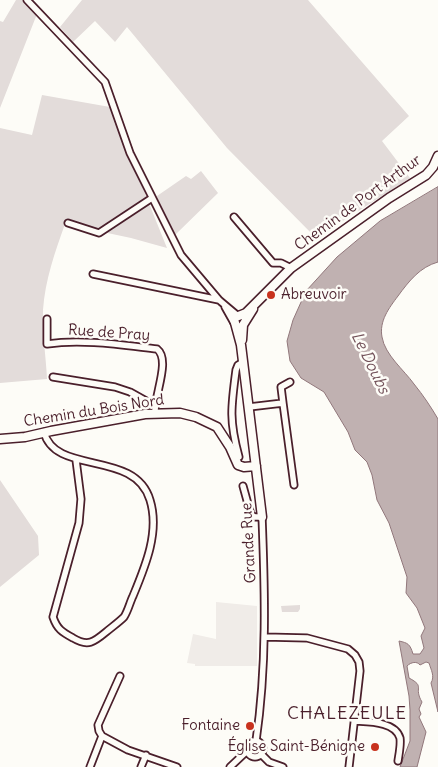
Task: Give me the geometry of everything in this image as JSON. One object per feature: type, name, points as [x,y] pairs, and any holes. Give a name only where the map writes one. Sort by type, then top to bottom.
[{"type":"street","points":[[27,0],[105,82],[130,153],[181,255],[239,321]]},
{"type":"street","name":"Chemin de Port Arthur","points":[[239,321],[291,268],[389,198],[426,175],[433,167],[438,156]]},
{"type":"street","points":[[68,223],[99,233],[152,198]]},
{"type":"street","name":"Chemin de Port Arthur","points":[[234,217],[273,263],[281,263],[291,268]]},
{"type":"street","points":[[93,274],[219,300]]},
{"type":"street","name":"Rue de Pray","points":[[47,319],[47,344],[63,342],[87,343],[157,349],[161,352],[163,359],[162,370],[155,409]]},
{"type":"street","name":"Grande Rue","points":[[239,321],[262,517],[265,637],[260,717],[256,741]]},
{"type":"street","points":[[239,457],[232,429],[230,409],[238,365],[243,362]]},
{"type":"street","points":[[53,377],[115,387],[130,392],[155,409]]},
{"type":"street","points":[[290,382],[281,387],[294,485]]},
{"type":"street","points":[[249,407],[283,403]]},
{"type":"street","name":"Chemin du Bois Nord","points":[[0,439],[25,437],[155,409],[180,412],[217,427],[230,447],[238,465],[244,467],[256,466]]},
{"type":"street","points":[[44,432],[48,444],[76,460],[96,462],[114,467],[132,476],[145,487],[150,499],[153,516],[150,550],[146,565],[124,616],[96,641],[85,643],[81,643],[60,631],[53,617],[79,523],[81,499],[76,460]]},
{"type":"street","points":[[243,486],[251,515],[262,517]]},
{"type":"street","points":[[265,637],[307,638],[348,649],[355,655],[359,662],[360,671],[349,767]]},
{"type":"street","points":[[120,676],[98,725],[102,736],[128,750],[177,767]]},
{"type":"street","points":[[354,721],[374,722],[395,730],[400,740],[398,761]]},
{"type":"street","points":[[90,767],[102,736]]},
{"type":"street","points":[[230,767],[247,751],[249,744],[256,741],[262,745],[263,750],[261,754]]},
{"type":"street","points":[[247,751],[253,756],[261,754]]},
{"type":"street","points":[[261,754],[269,762],[283,767]]},
{"type":"street","points":[[141,767],[146,756]]},
{"type":"shaded area","points":[[16,0],[23,0],[37,14],[0,108],[0,21],[3,22]]},
{"type":"shaded area","points":[[82,0],[308,0],[409,116],[382,141],[410,178],[316,238],[227,148],[127,27],[115,42],[95,21],[73,42],[60,27]]},
{"type":"shaded area","points":[[42,95],[110,107],[167,248],[65,224],[51,266],[44,299],[43,327],[47,379],[0,383],[0,128],[32,135]]},
{"type":"shaded area","points":[[201,171],[218,193],[175,235],[157,196],[186,176],[191,179]]},
{"type":"shaded area","points":[[0,480],[38,536],[39,555],[0,587]]},
{"type":"shaded area","points":[[216,602],[257,606],[257,666],[195,666],[195,664],[187,663],[193,634],[216,639]]},
{"type":"shaded area","points":[[300,605],[298,612],[282,612],[281,606]]},
{"type":"water","name":"Le Doubs","points":[[438,187],[438,262],[420,271],[406,285],[391,305],[383,320],[381,331],[387,350],[421,392],[438,419],[438,712],[431,683],[433,675],[429,663],[426,662],[420,665],[416,663],[410,664],[407,666],[409,678],[417,683],[418,686],[422,702],[419,709],[421,714],[419,717],[426,732],[417,767],[400,767],[410,741],[410,710],[399,641],[408,644],[413,654],[420,654],[424,648],[421,636],[425,628],[417,608],[406,593],[407,577],[389,523],[377,500],[372,475],[367,462],[355,450],[348,432],[324,392],[301,378],[290,361],[287,341],[293,320],[306,291],[337,257],[380,221]]},
{"type":"place","name":"Abreuvoir","points":[[271,295]]},
{"type":"place","name":"Fontaine","points":[[250,726]]},
{"type":"place","name":"Église Saint-Bénigne","points":[[375,747]]},
{"type":"district","name":"CHALEZEULE","points":[[347,714]]}]
